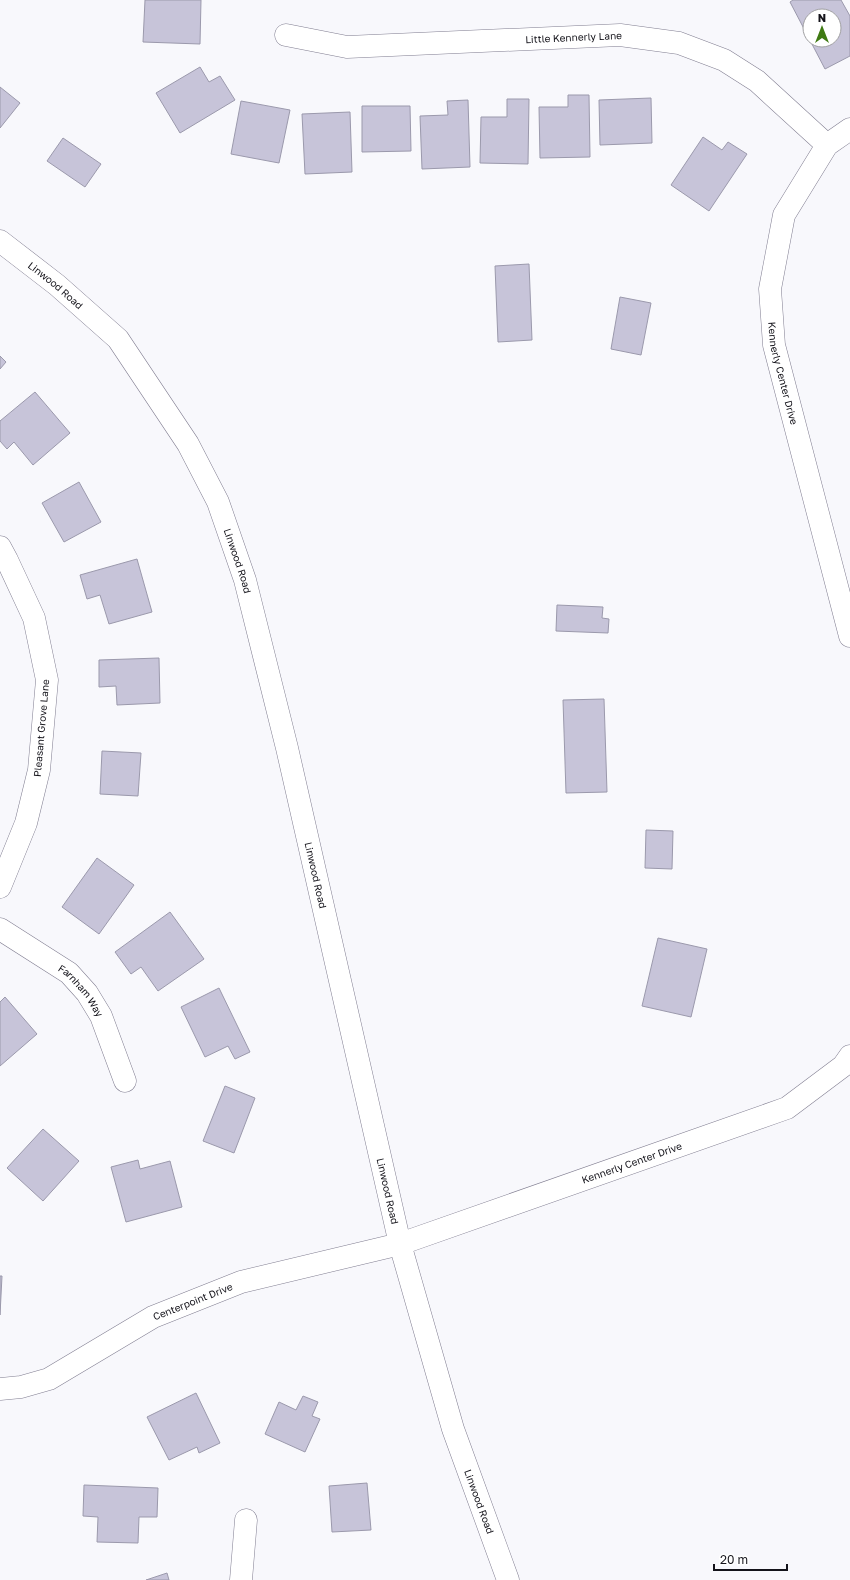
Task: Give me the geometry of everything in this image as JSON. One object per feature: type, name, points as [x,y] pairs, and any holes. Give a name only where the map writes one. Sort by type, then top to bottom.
[{"type":"street","name":"Little Kennerly Lane","points":[[286,35],[347,47],[620,35],[679,43],[724,60],[757,81],[827,146]]},
{"type":"street","name":"Kennerly Center Drive","points":[[850,129],[827,146],[784,215],[770,289],[774,345],[850,636]]},
{"type":"street","name":"Linwood Road","points":[[0,240],[57,285],[118,339],[188,444],[218,502],[245,580],[287,748],[400,1244],[453,1429],[508,1580]]},
{"type":"street","name":"Pleasant Grove Lane","points":[[0,547],[34,618],[47,680],[40,770],[26,823],[0,887]]},
{"type":"street","name":"Farnham Way","points":[[0,930],[69,973],[87,993],[101,1016],[125,1081]]},
{"type":"street","name":"Kennerly Center Drive","points":[[400,1244],[787,1108],[843,1066],[850,1056]]},
{"type":"street","name":"Centerpoint Drive","points":[[0,1389],[21,1386],[49,1379],[153,1317],[241,1282],[400,1244]]},
{"type":"street","points":[[241,1580],[246,1520]]},
{"type":"building","points":[[145,0],[201,0],[200,44],[143,42]]},
{"type":"building","points":[[793,0],[841,0],[850,16],[850,56],[825,69],[814,48],[842,48],[842,8],[802,8],[802,25],[790,2]]},
{"type":"building","points":[[200,67],[209,82],[220,76],[235,100],[180,133],[156,93]]},
{"type":"building","points":[[0,87],[20,103],[0,128]]},
{"type":"building","points":[[568,95],[589,95],[590,157],[540,158],[539,107],[568,107]]},
{"type":"building","points":[[651,98],[652,143],[600,145],[599,100]]},
{"type":"building","points":[[507,99],[529,99],[528,164],[480,163],[481,117],[507,117]]},
{"type":"building","points":[[468,100],[470,167],[422,169],[420,116],[448,115],[447,101]]},
{"type":"building","points":[[241,101],[290,110],[279,163],[231,154]]},
{"type":"building","points":[[362,106],[410,106],[411,151],[362,152]]},
{"type":"building","points":[[350,112],[352,172],[305,174],[302,114]]},
{"type":"building","points":[[703,137],[722,150],[728,142],[747,154],[709,211],[671,185]]},
{"type":"building","points":[[63,138],[101,164],[85,187],[47,161]]},
{"type":"building","points":[[529,264],[532,340],[498,342],[495,266]]},
{"type":"building","points":[[620,297],[651,303],[641,355],[611,349]]},
{"type":"building","points":[[0,356],[6,362],[0,369]]},
{"type":"building","points":[[35,392],[70,433],[33,465],[14,442],[7,449],[0,441],[0,421]]},
{"type":"building","points":[[79,482],[101,522],[64,542],[42,503]]},
{"type":"building","points":[[137,559],[152,612],[109,624],[100,595],[87,599],[80,575]]},
{"type":"building","points":[[557,605],[603,607],[602,618],[609,619],[608,633],[556,631]]},
{"type":"building","points":[[159,658],[160,703],[117,705],[116,686],[99,687],[99,660]]},
{"type":"building","points":[[604,699],[607,792],[566,793],[563,700]]},
{"type":"building","points":[[102,751],[141,753],[138,796],[100,794]]},
{"type":"building","points":[[646,830],[673,831],[672,869],[645,868]]},
{"type":"building","points":[[97,858],[134,885],[99,934],[62,907]]},
{"type":"building","points":[[170,912],[204,959],[158,991],[141,967],[131,974],[115,952]]},
{"type":"building","points":[[658,938],[707,949],[691,1017],[642,1006]]},
{"type":"building","points":[[219,988],[250,1052],[235,1059],[228,1046],[205,1057],[181,1007]]},
{"type":"building","points":[[5,997],[37,1034],[0,1066],[0,1002]]},
{"type":"building","points":[[225,1086],[255,1098],[234,1153],[203,1141]]},
{"type":"building","points":[[43,1129],[79,1161],[43,1201],[7,1168]]},
{"type":"building","points":[[138,1160],[140,1169],[170,1161],[182,1207],[126,1222],[111,1167]]},
{"type":"building","points":[[0,1276],[2,1276],[0,1315]]},
{"type":"building","points":[[196,1393],[220,1443],[199,1453],[197,1447],[169,1460],[147,1417]]},
{"type":"building","points":[[303,1396],[318,1402],[312,1416],[320,1419],[305,1452],[265,1434],[279,1402],[296,1410]]},
{"type":"building","points":[[367,1483],[371,1530],[332,1532],[329,1486]]},
{"type":"building","points":[[84,1485],[158,1488],[157,1517],[139,1517],[138,1543],[97,1542],[98,1517],[83,1516]]},
{"type":"building","points":[[167,1573],[169,1580],[146,1580]]}]
